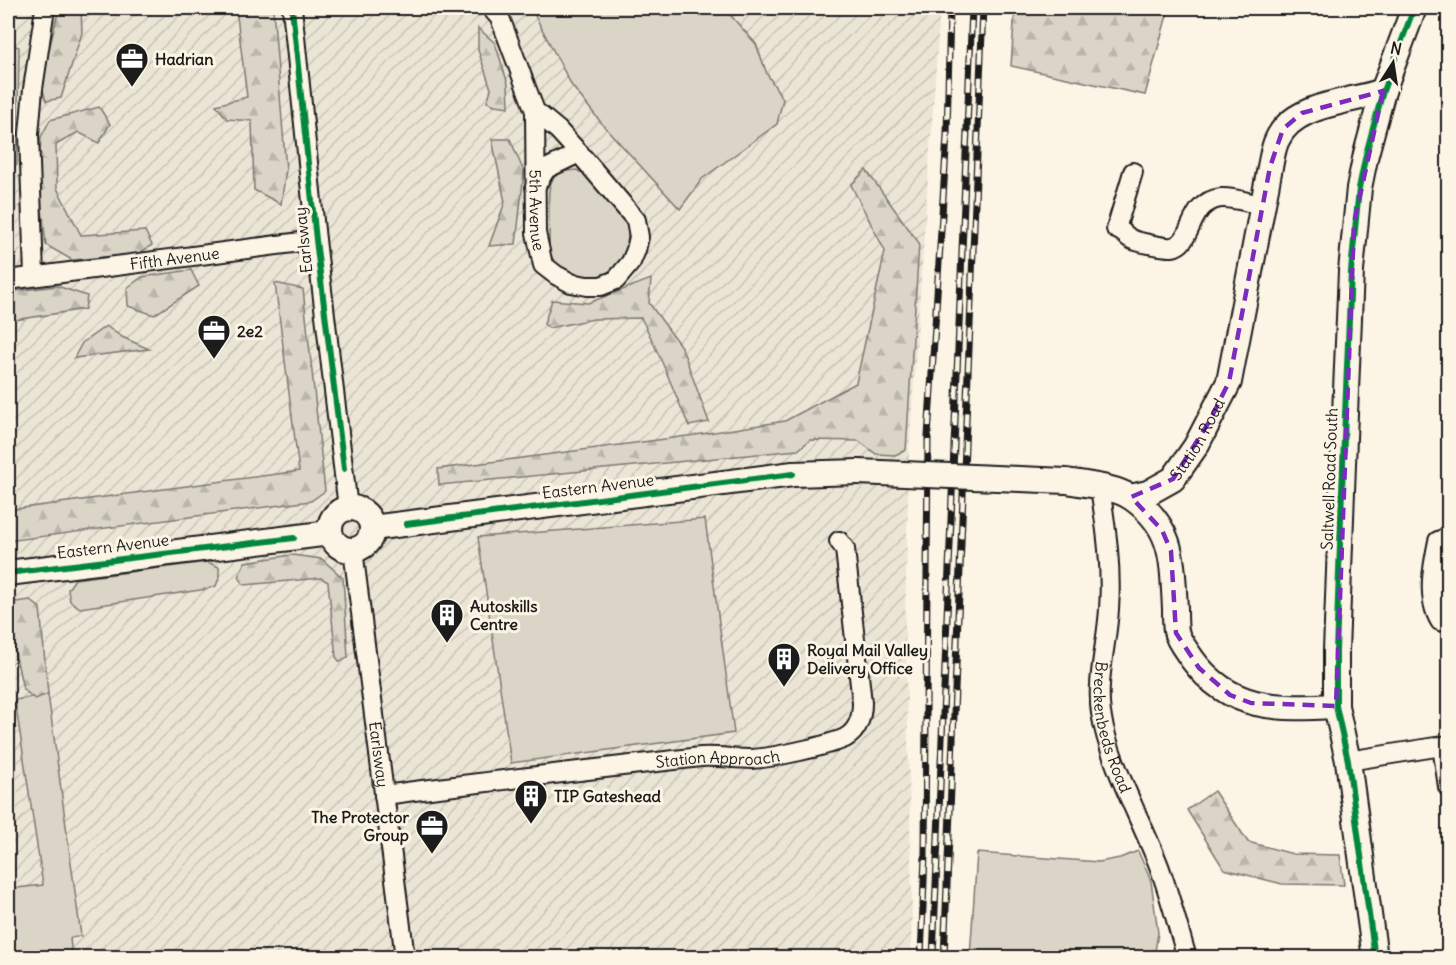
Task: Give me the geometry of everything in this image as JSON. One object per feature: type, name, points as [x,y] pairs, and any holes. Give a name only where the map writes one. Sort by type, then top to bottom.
[{"type":"street","points":[[34,276],[29,134],[45,8]]},
{"type":"street","name":"Earlsway","points":[[292,8],[316,240],[348,508]]},
{"type":"street","name":"5th Avenue","points":[[491,8],[500,18],[535,111],[536,233],[543,265],[564,279],[587,286],[601,286],[616,280],[631,262],[636,250],[639,237],[636,220],[558,130],[535,111]]},
{"type":"street","name":"Saltwell Road South","points":[[1375,957],[1348,761],[1336,706],[1344,426],[1354,223],[1366,154],[1383,91],[1414,8]]},
{"type":"street","name":"Station Road","points":[[1131,497],[1148,493],[1173,479],[1196,446],[1226,391],[1234,361],[1276,141],[1287,125],[1302,113],[1383,91]]},
{"type":"street","points":[[535,187],[546,169],[579,153]]},
{"type":"street","points":[[1133,172],[1116,229],[1124,231],[1130,239],[1171,248],[1183,240],[1201,205],[1223,198],[1262,206]]},
{"type":"street","name":"Fifth Avenue","points":[[8,280],[316,240]]},
{"type":"street","name":"Eastern Avenue","points":[[372,528],[793,474],[858,472],[1066,481],[1101,487],[1131,497]]},
{"type":"street","name":"Breckenbeds Road","points":[[1101,487],[1110,582],[1106,643],[1099,697],[1102,716],[1107,739],[1159,867],[1187,957]]},
{"type":"street","points":[[1131,497],[1149,513],[1162,530],[1172,551],[1176,633],[1185,649],[1206,675],[1230,695],[1251,704],[1298,708],[1336,706]]},
{"type":"street","points":[[348,508],[362,511],[370,521],[372,528],[369,540],[360,548],[353,550],[341,548],[332,539],[330,533],[330,526],[336,514],[348,508]]},
{"type":"street","name":"Eastern Avenue","points":[[8,573],[330,533]]},
{"type":"street","points":[[1449,537],[1438,541],[1433,566],[1435,613],[1440,621],[1449,622]]},
{"type":"street","name":"Station Approach","points":[[384,795],[706,757],[754,759],[846,738],[857,725],[862,703],[845,549],[839,541]]},
{"type":"street","name":"Earlsway","points":[[353,550],[405,957]]},
{"type":"street","points":[[1348,761],[1445,745],[1449,787]]},
{"type":"highlighted area","points":[[1383,91],[1354,223],[1336,706],[1251,703],[1230,695],[1199,668],[1176,633],[1171,551],[1162,530],[1131,497],[1173,479],[1209,422],[1229,382],[1270,167],[1283,129],[1302,113]]},
{"type":"shaded area","points":[[8,8],[940,8],[909,451],[905,626],[912,893],[911,957],[8,957]]},
{"type":"green space","points":[[59,8],[81,8],[82,33],[61,98],[46,101],[41,83]]},
{"type":"green space","points":[[236,8],[273,8],[286,170],[281,204],[254,190],[252,121],[227,119],[216,105],[247,97]]},
{"type":"green space","points":[[531,8],[724,8],[756,44],[767,74],[783,99],[777,124],[702,179],[680,209],[603,125],[572,86]]},
{"type":"green space","points":[[1015,8],[1169,8],[1145,95],[1011,66]]},
{"type":"green space","points":[[478,28],[495,43],[508,84],[509,107],[487,102],[491,89],[478,50]]},
{"type":"green space","points":[[8,44],[19,47],[17,165],[8,170]]},
{"type":"green space","points":[[99,107],[110,124],[99,143],[78,132],[56,145],[57,188],[81,235],[145,231],[152,245],[138,254],[72,260],[46,245],[38,173],[41,137],[50,120]]},
{"type":"green space","points":[[492,139],[510,139],[524,172],[516,244],[489,246],[505,202]]},
{"type":"green space","points":[[577,170],[593,183],[618,211],[627,230],[626,248],[618,263],[608,272],[596,277],[582,277],[562,269],[550,253],[550,185],[555,176],[560,173]]},
{"type":"green space","points":[[866,170],[919,243],[906,450],[895,455],[876,454],[859,441],[810,440],[798,450],[439,485],[438,469],[785,421],[856,383],[885,251],[851,185]]},
{"type":"green space","points":[[191,270],[199,286],[154,315],[128,306],[127,288],[142,277]]},
{"type":"green space","points":[[651,279],[649,303],[682,348],[709,422],[689,426],[641,318],[594,319],[549,328],[544,324],[552,300],[588,303]]},
{"type":"green space","points":[[275,283],[303,289],[325,491],[311,501],[8,541],[8,510],[299,471]]},
{"type":"green space","points":[[57,286],[87,296],[85,309],[8,321],[8,292]]},
{"type":"green space","points":[[106,326],[122,337],[149,349],[74,358],[82,343]]},
{"type":"green space","points":[[705,519],[734,733],[511,763],[478,537]]},
{"type":"green space","points":[[292,555],[322,559],[343,578],[348,657],[340,662],[336,657],[328,582],[321,578],[244,585],[238,577],[245,562]]},
{"type":"green space","points":[[207,562],[219,567],[219,578],[216,586],[207,589],[80,608],[70,601],[68,589],[75,579]]},
{"type":"green space","points":[[30,600],[40,608],[48,694],[35,699],[23,689],[8,620],[8,603]]},
{"type":"green space","points":[[48,694],[81,936],[70,938],[72,957],[8,957],[8,889],[43,885],[15,700]]},
{"type":"green space","points":[[1214,791],[1248,842],[1293,854],[1340,855],[1344,885],[1282,884],[1224,869],[1187,810]]},
{"type":"green space","points":[[1138,851],[1151,881],[1158,933],[1154,957],[970,957],[977,853],[1099,862],[1120,858]]},
{"type":"railway","points":[[921,958],[925,855],[928,437],[947,135],[950,8]]},
{"type":"railway","points":[[933,958],[972,8]]},
{"type":"railway","points":[[944,958],[983,8]]},
{"type":"cycle path","points":[[292,8],[316,240],[344,469]]},
{"type":"cycle path","points":[[1375,958],[1348,761],[1336,706],[1344,438],[1351,271],[1359,188],[1383,91],[1414,8]]},
{"type":"cycle path","points":[[406,524],[793,474]]},
{"type":"cycle path","points":[[8,573],[294,538]]},
{"type":"place","name":"Hadrian","points":[[132,88]]},
{"type":"place","name":"2e2","points":[[214,360]]},
{"type":"place","name":"Autoskills Centre","points":[[447,644]]},
{"type":"place","name":"Royal Mail Valley Delivery Office","points":[[784,688]]},
{"type":"place","name":"TIP Gateshead","points":[[531,825]]},
{"type":"place","name":"The Protector Group","points":[[432,855]]}]
